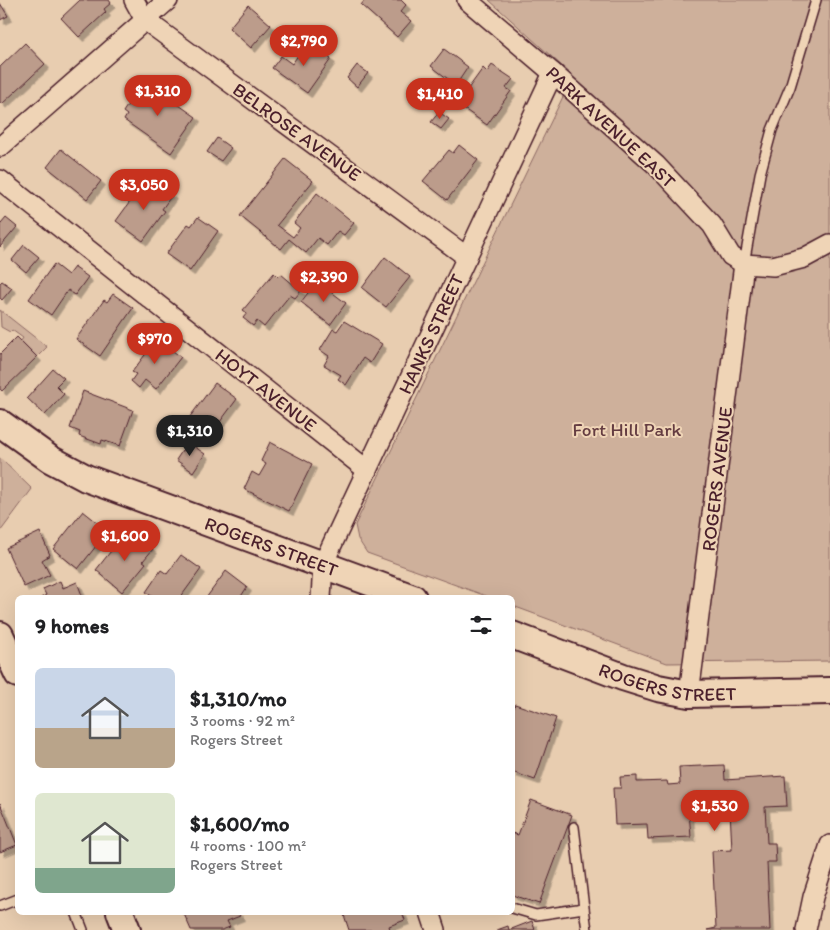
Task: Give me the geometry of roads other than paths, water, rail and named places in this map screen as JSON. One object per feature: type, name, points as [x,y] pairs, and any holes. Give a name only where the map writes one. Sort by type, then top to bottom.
[{"type":"street","name":"BELROSE AVENUE","points":[[134,0],[146,20],[467,257]]},
{"type":"street","points":[[0,147],[168,0]]},
{"type":"street","name":"PARK AVENUE EAST","points":[[467,0],[553,73],[656,165],[712,225],[731,256],[744,264]]},
{"type":"street","name":"HANKS STREET","points":[[321,595],[324,564],[553,73]]},
{"type":"street","name":"HOYT AVENUE","points":[[0,180],[367,470]]},
{"type":"street","points":[[744,264],[773,266],[804,258],[830,244]]},
{"type":"street","name":"ROGERS AVENUE","points":[[689,694],[744,264]]},
{"type":"street","name":"ROGERS STREET","points":[[0,423],[50,459],[86,478],[405,595]]},
{"type":"street","points":[[0,635],[15,668]]},
{"type":"street","name":"ROGERS STREET","points":[[515,636],[623,677],[658,688],[689,694],[830,691]]},
{"type":"street","points":[[806,930],[825,878],[830,845]]},
{"type":"street","points":[[121,915],[127,930]]},
{"type":"street","points":[[431,915],[436,930]]},
{"type":"lane","points":[[744,264],[762,166],[772,130],[790,87],[816,0]]},
{"type":"lane","points":[[574,826],[588,930]]},
{"type":"lane","points":[[0,906],[15,900]]},
{"type":"lane","points":[[515,909],[536,915],[584,908]]},
{"type":"lane","points":[[77,915],[83,930]]},
{"type":"park label","name":"Fort Hill Park","points":[[627,429]]}]
